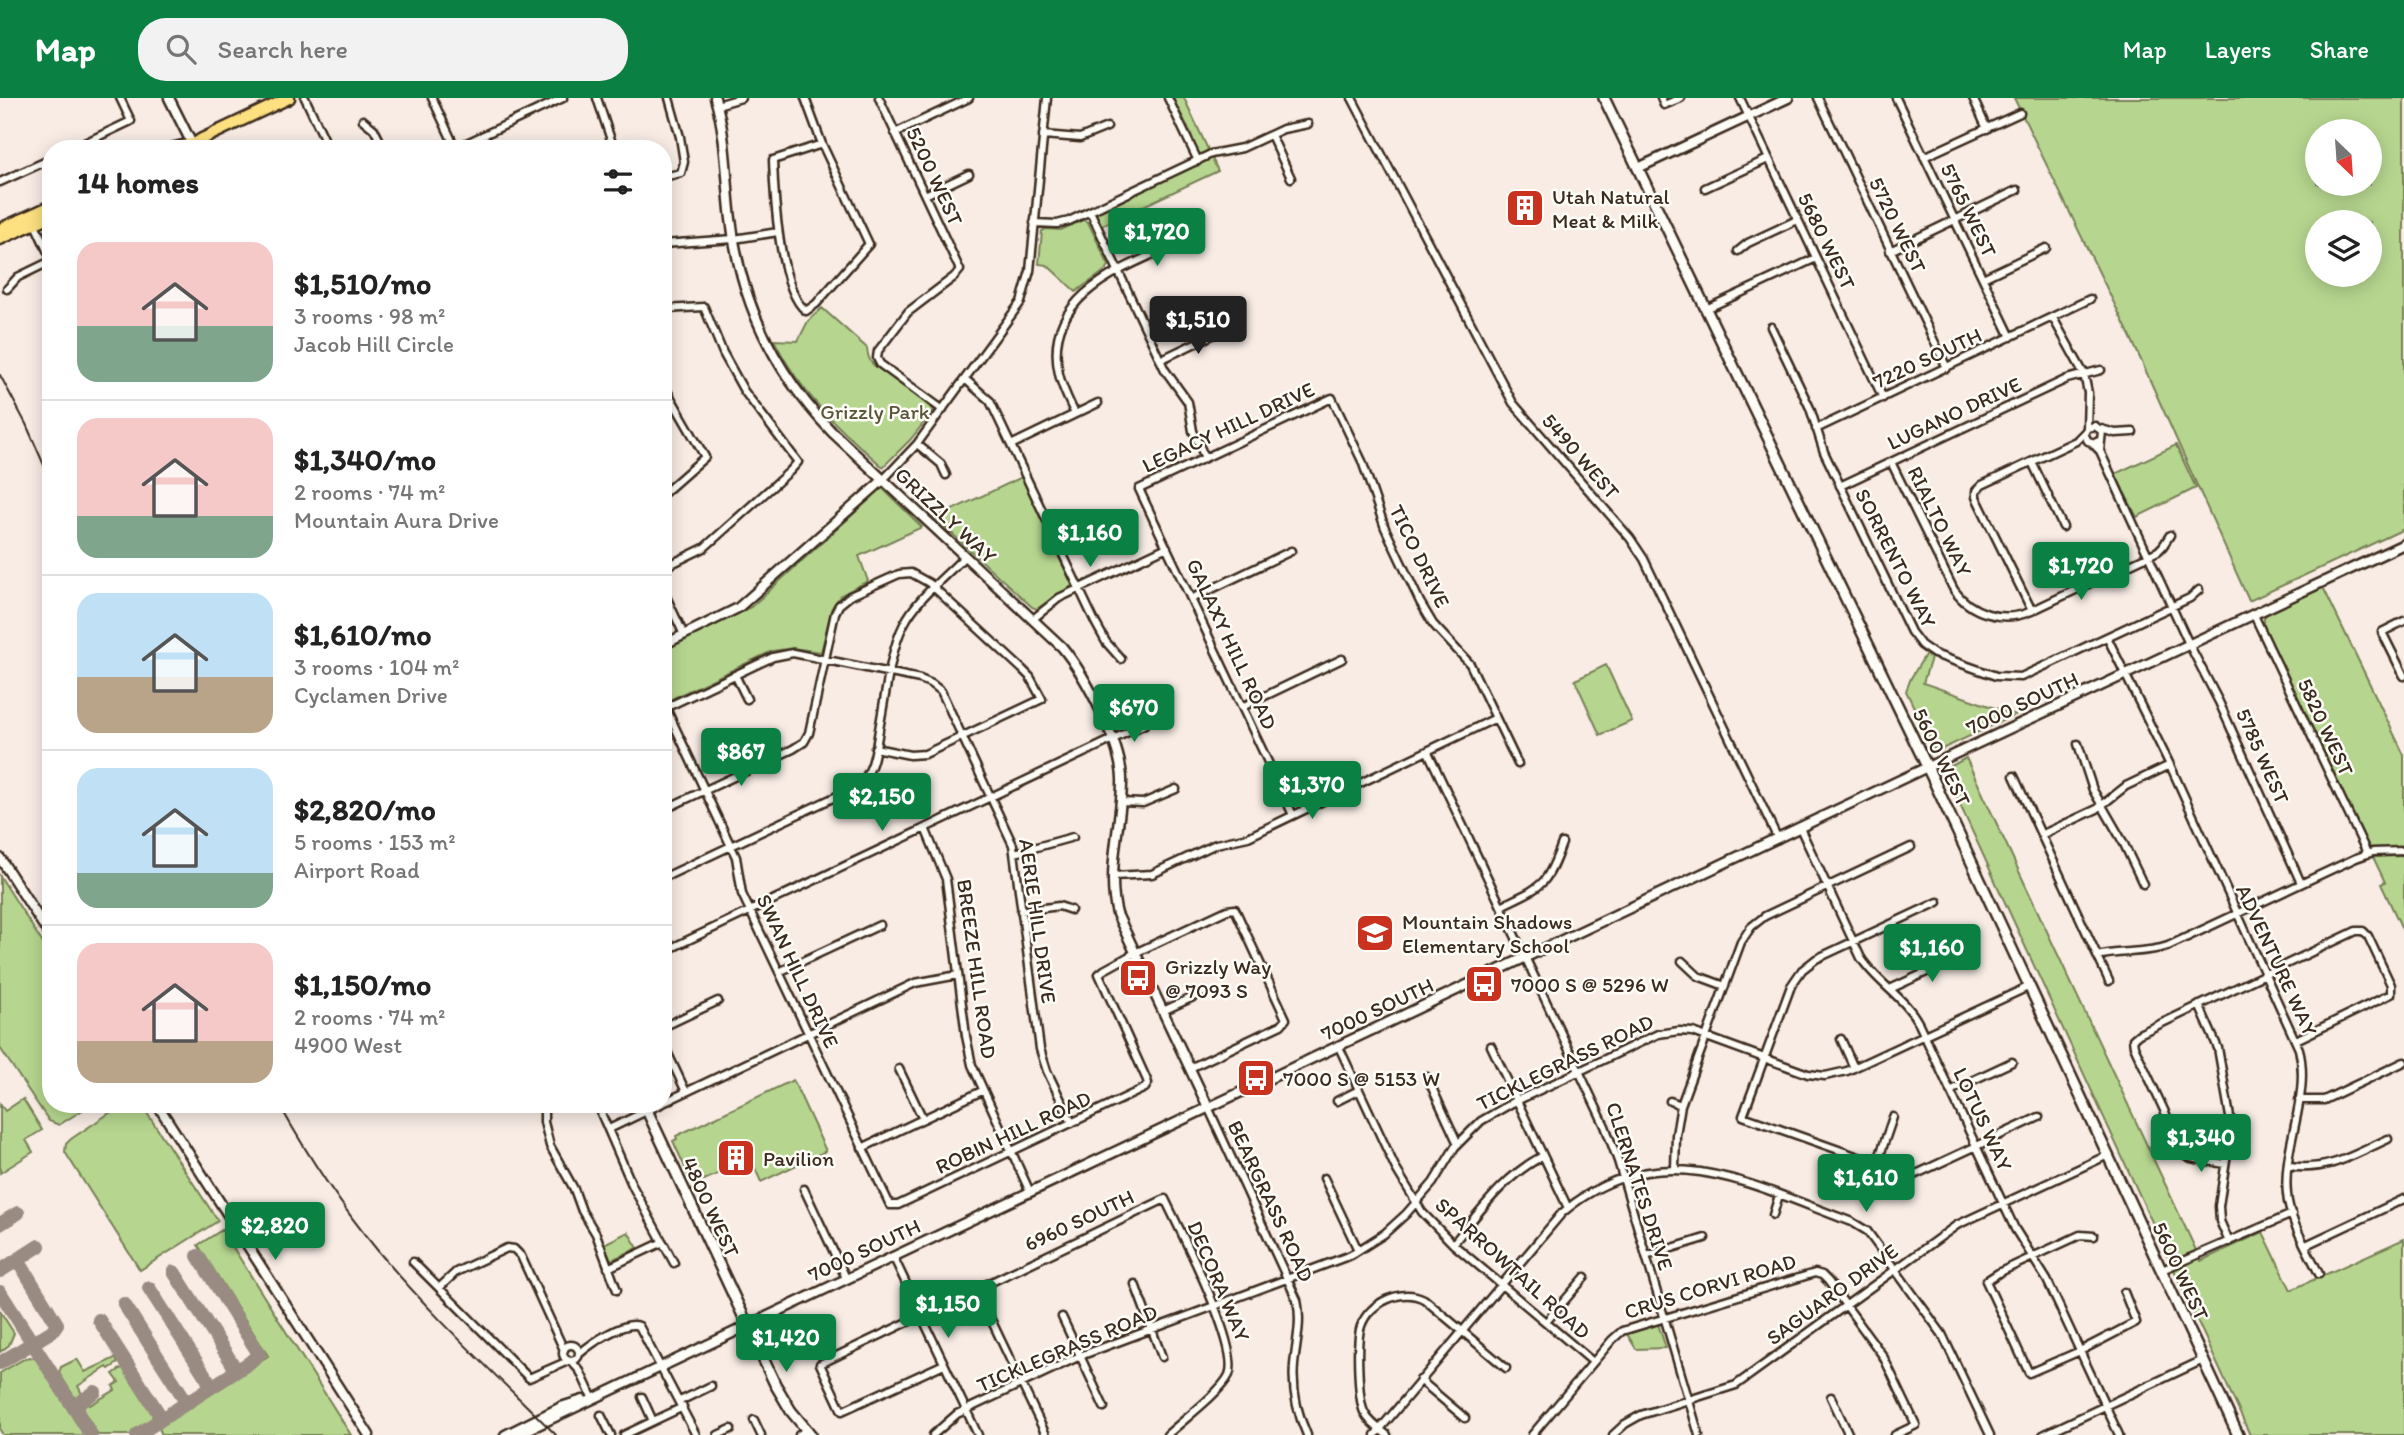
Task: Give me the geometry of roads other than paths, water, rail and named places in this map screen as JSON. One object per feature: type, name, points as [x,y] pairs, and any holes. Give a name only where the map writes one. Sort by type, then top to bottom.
[{"type":"main road","points":[[205,140],[289,98]]},
{"type":"main road","name":"5600 WEST","points":[[1604,98],[1928,767],[2238,1435]]},
{"type":"main road","points":[[0,239],[42,213]]},
{"type":"main road","points":[[0,229],[42,218]]},
{"type":"main road","name":"4800 WEST","points":[[648,1113],[778,1391],[805,1433]]},
{"type":"street","points":[[91,140],[131,121],[120,98]]},
{"type":"street","points":[[169,98],[188,140]]},
{"type":"street","points":[[305,98],[325,140]]},
{"type":"street","points":[[432,98],[452,140]]},
{"type":"street","points":[[473,140],[563,98]]},
{"type":"street","points":[[597,98],[611,140]]},
{"type":"street","points":[[669,98],[684,162],[681,173],[672,175]]},
{"type":"street","points":[[716,101],[741,98]]},
{"type":"street","points":[[805,98],[822,144],[869,244],[816,304],[806,311],[800,306],[794,292],[778,232],[773,160],[822,144]]},
{"type":"street","name":"5200 WEST","points":[[879,98],[960,270],[908,312],[877,356],[880,364],[943,410]]},
{"type":"street","points":[[895,133],[969,98]]},
{"type":"street","points":[[672,641],[738,608],[883,480],[917,444],[1021,302],[1028,279],[1047,98]]},
{"type":"street","points":[[1168,98],[1198,161]]},
{"type":"street","name":"5490 WEST","points":[[1352,98],[1513,404],[1630,538],[1644,559],[1778,839]]},
{"type":"street","points":[[1661,98],[1664,105],[1681,98]]},
{"type":"street","name":"5680 WEST","points":[[1740,98],[1883,398]]},
{"type":"street","points":[[1638,168],[1788,98]]},
{"type":"street","name":"5720 WEST","points":[[1818,98],[1947,368]]},
{"type":"street","name":"5765 WEST","points":[[1896,98],[2011,337]]},
{"type":"street","points":[[1973,98],[1987,129]]},
{"type":"street","name":"GRIZZLY WAY","points":[[716,101],[724,141],[739,269],[755,318],[784,373],[819,419],[1033,619],[1072,659],[1112,739],[1121,763],[1121,802],[1114,876],[1115,905],[1135,954],[1208,1107]]},
{"type":"street","points":[[1924,158],[2020,113]]},
{"type":"street","points":[[363,120],[374,129],[380,140]]},
{"type":"street","points":[[1034,223],[1065,223],[1220,151],[1245,146],[1286,128],[1308,124]]},
{"type":"street","points":[[1043,135],[1080,138],[1107,127]]},
{"type":"street","points":[[1271,135],[1291,178]]},
{"type":"street","points":[[1705,188],[1768,159]]},
{"type":"street","points":[[0,172],[2,181],[42,163]]},
{"type":"street","points":[[925,195],[969,174]]},
{"type":"street","points":[[1891,251],[2017,190]]},
{"type":"street","points":[[1090,211],[1160,360],[1188,402],[1193,431],[1205,458]]},
{"type":"street","points":[[1738,251],[1748,243],[1797,219]]},
{"type":"street","points":[[32,220],[42,241]]},
{"type":"street","points":[[672,243],[734,239],[778,232]]},
{"type":"street","points":[[1075,414],[1058,369],[1057,349],[1061,329],[1078,299],[1095,284],[1183,241]]},
{"type":"street","points":[[1983,278],[2046,247]]},
{"type":"street","points":[[1706,309],[1816,258]]},
{"type":"street","points":[[7,289],[18,277],[42,265]]},
{"type":"street","name":"7220 SOUTH","points":[[1816,429],[2090,299]]},
{"type":"street","points":[[672,309],[704,307],[723,353],[744,391],[798,462],[704,548],[672,564]]},
{"type":"street","points":[[2053,318],[2084,374],[2088,386],[2086,430],[2095,441]]},
{"type":"street","name":"SORRENTO WAY","points":[[1771,327],[1809,404],[1822,447],[1911,632],[1921,645],[1934,654],[1996,676],[2017,678],[2031,674],[2172,607],[2199,590]]},
{"type":"street","points":[[1160,360],[1225,329]]},
{"type":"street","name":"LUGANO DRIVE","points":[[1840,486],[2070,377],[2101,370]]},
{"type":"street","points":[[965,379],[990,401],[1100,632],[1121,659]]},
{"type":"street","name":"LEGACY HILL DRIVE","points":[[1139,489],[1332,398]]},
{"type":"street","name":"TICO DRIVE","points":[[1332,398],[1362,461],[1384,528],[1420,602],[1433,624],[1470,664],[1518,764]]},
{"type":"street","points":[[672,400],[705,457],[672,486]]},
{"type":"street","points":[[1011,445],[1098,403]]},
{"type":"street","points":[[2088,416],[2097,427],[2115,433]]},
{"type":"street","points":[[2032,611],[1976,494],[1982,485],[2076,441],[2086,430],[2097,427]]},
{"type":"street","points":[[2095,441],[2097,427]]},
{"type":"street","points":[[2076,441],[2095,441],[2115,433],[2133,432]]},
{"type":"street","name":"5785 WEST","points":[[2095,441],[2189,644],[2220,702],[2301,883]]},
{"type":"street","points":[[917,444],[941,464],[946,475]]},
{"type":"street","name":"RIALTO WAY","points":[[1891,462],[1951,585],[1961,599],[1975,608],[2001,617],[2032,611],[2148,555],[2162,548],[2170,535]]},
{"type":"street","points":[[2032,462],[2063,527]]},
{"type":"street","name":"GALAXY HILL ROAD","points":[[1139,489],[1293,815]]},
{"type":"street","name":"7000 SOUTH","points":[[517,1435],[592,1397],[2404,544]]},
{"type":"street","points":[[1033,619],[1053,602],[1167,547]]},
{"type":"street","points":[[1191,599],[1291,551]]},
{"type":"street","points":[[672,874],[856,787],[869,772],[898,640],[904,624],[965,556]]},
{"type":"street","points":[[672,806],[804,742],[809,733],[835,613],[845,599],[899,574],[916,574],[1030,677],[1042,699],[921,755],[875,748]]},
{"type":"street","points":[[672,609],[684,635]]},
{"type":"street","name":"5820 WEST","points":[[2254,615],[2367,853]]},
{"type":"street","points":[[2404,621],[2382,632],[2404,676]]},
{"type":"street","name":"ADVENTURE WAY","points":[[2107,637],[2170,765],[2296,1040],[2302,1069],[2287,1196],[2292,1214],[2319,1274]]},
{"type":"street","name":"AERIE HILL DRIVE","points":[[672,706],[784,654],[801,654],[891,673],[927,681],[936,687],[944,697],[1010,835],[1040,1049],[1072,1123]]},
{"type":"street","points":[[1242,707],[1342,659]]},
{"type":"street","points":[[736,675],[747,699]]},
{"type":"street","points":[[1114,876],[1153,874],[1216,844],[1248,837],[1496,718]]},
{"type":"street","name":"SWAN HILL DRIVE","points":[[672,723],[731,846],[738,866],[741,891],[750,911],[887,1201],[892,1206]]},
{"type":"street","points":[[672,947],[1145,724]]},
{"type":"street","points":[[2078,744],[2091,787],[2126,846],[2143,884]]},
{"type":"street","name":"CLERNATES DRIVE","points":[[1428,752],[1605,1126],[1699,1435]]},
{"type":"street","points":[[2041,835],[2102,806],[2126,786],[2170,765]]},
{"type":"street","points":[[2014,776],[2109,981]]},
{"type":"street","points":[[1121,802],[1143,803],[1176,789]]},
{"type":"street","name":"BREEZE HILL ROAD","points":[[925,828],[945,873],[967,1046],[982,1091],[1030,1192]]},
{"type":"street","name":"LOTUS WAY","points":[[1800,828],[1867,967],[1908,1007],[1924,1035],[2003,1203],[2032,1258],[2047,1280],[2119,1435]]},
{"type":"street","points":[[1014,853],[1073,836]]},
{"type":"street","points":[[1501,906],[1533,891],[1545,882],[1562,843]]},
{"type":"street","points":[[1675,1169],[1676,1135],[1681,1105],[1742,933],[1765,916],[1912,846]]},
{"type":"street","points":[[2097,956],[2160,949],[2367,853],[2404,851]]},
{"type":"street","points":[[0,858],[42,923]]},
{"type":"street","points":[[1938,902],[1816,959],[1798,975],[1788,992],[1743,1116],[1912,1176],[2039,1117]]},
{"type":"street","points":[[1021,911],[1059,906],[1071,910]]},
{"type":"street","points":[[1135,954],[1228,909],[1234,909],[1286,1019],[1281,1025],[1190,1068]]},
{"type":"street","points":[[779,972],[880,925]]},
{"type":"street","points":[[2225,1164],[2189,1158],[2184,1154],[2133,1039],[2199,1005],[2361,930],[2368,936],[2391,985],[2392,993],[2387,998],[2296,1040]]},
{"type":"street","name":"ROBIN HILL ROAD","points":[[892,1206],[1142,1090],[1147,1085],[1146,1077],[1099,976],[1104,970],[1135,954]]},
{"type":"street","points":[[1890,989],[1963,955]]},
{"type":"street","points":[[1682,961],[1698,976],[1725,986]]},
{"type":"street","points":[[672,1099],[923,981],[958,975]]},
{"type":"street","name":"TICKLEGRASS ROAD","points":[[933,1435],[946,1422],[966,1410],[1080,1356],[1337,1261],[1358,1250],[1391,1227],[1416,1203],[1433,1183],[1458,1143],[1481,1121],[1517,1101],[1665,1032],[1686,1031],[1819,1076],[1837,1074],[2030,986]]},
{"type":"street","points":[[1163,1011],[1203,992]]},
{"type":"street","points":[[672,1023],[718,1001]]},
{"type":"street","points":[[2199,1005],[2218,1048],[2231,1126],[2219,1210],[2229,1242]]},
{"type":"street","points":[[1841,1039],[1854,1068]]},
{"type":"street","points":[[1491,1046],[1568,1209]]},
{"type":"street","name":"SPARROWTAIL ROAD","points":[[1339,1047],[1396,1169],[1416,1203],[1453,1244],[1593,1362]]},
{"type":"street","points":[[672,1062],[686,1092]]},
{"type":"street","points":[[1950,1091],[2012,1062]]},
{"type":"street","points":[[2300,1100],[2324,1100],[2404,1062]]},
{"type":"street","points":[[899,1069],[923,1119]]},
{"type":"street","points":[[1427,1077],[1458,1143]]},
{"type":"street","points":[[1336,1101],[1359,1090]]},
{"type":"street","points":[[862,1148],[982,1091]]},
{"type":"street","points":[[1670,1101],[1681,1105]]},
{"type":"street","name":"BEARGRASS ROAD","points":[[1208,1107],[1297,1300],[1299,1316],[1294,1391],[1307,1435]]},
{"type":"street","points":[[163,1113],[369,1435]]},
{"type":"street","points":[[544,1113],[550,1146],[575,1189],[582,1211],[596,1234],[617,1290]]},
{"type":"street","points":[[601,1113],[633,1187],[674,1263]]},
{"type":"street","points":[[609,1129],[635,1113]]},
{"type":"street","points":[[1877,1164],[1894,1117]]},
{"type":"street","points":[[2289,1166],[2314,1168],[2331,1165],[2388,1139]]},
{"type":"street","name":"SAGUARO DRIVE","points":[[1613,1435],[1634,1418],[1736,1385],[1957,1226],[2108,1154]]},
{"type":"street","points":[[1453,1244],[1508,1180],[1543,1156]]},
{"type":"street","points":[[1377,1432],[1546,1230],[1568,1209],[1597,1189],[1623,1178],[1675,1169],[1723,1175],[1863,1228],[1875,1240],[1942,1334],[1990,1435]]},
{"type":"street","points":[[1324,1178],[1358,1250]]},
{"type":"street","points":[[804,1189],[846,1278]]},
{"type":"street","points":[[1773,1215],[1779,1195]]},
{"type":"street","name":"6960 SOUTH","points":[[944,1364],[842,1411],[820,1364],[1165,1199]]},
{"type":"street","name":"DECORA WAY","points":[[1165,1199],[1214,1307],[1232,1357],[1230,1372],[1222,1384],[1167,1435]]},
{"type":"street","points":[[2306,1245],[2404,1199]]},
{"type":"street","points":[[2162,1270],[2292,1214]]},
{"type":"street","points":[[2094,1236],[2080,1235],[1986,1281],[2029,1373],[2136,1322],[2124,1292]]},
{"type":"street","points":[[1646,1256],[1705,1238]]},
{"type":"street","points":[[608,1268],[663,1242]]},
{"type":"street","points":[[439,1288],[456,1272],[507,1248],[514,1249],[521,1256],[592,1397]]},
{"type":"street","points":[[893,1256],[978,1435]]},
{"type":"street","points":[[413,1262],[530,1378],[557,1366],[569,1353],[626,1324],[636,1324],[642,1329],[696,1435]]},
{"type":"street","name":"CRUS CORVI ROAD","points":[[1532,1435],[1622,1331],[1811,1274],[1825,1278],[1882,1356],[1916,1425],[1895,1435]]},
{"type":"street","points":[[1546,1322],[1585,1277]]},
{"type":"street","points":[[1135,1284],[1162,1357]]},
{"type":"street","points":[[976,1288],[1045,1435]]},
{"type":"street","points":[[1387,1435],[1377,1432],[1360,1400],[1360,1332],[1367,1315],[1399,1295],[1414,1295],[1423,1299],[1506,1368]]},
{"type":"street","points":[[1062,1317],[1104,1407]]},
{"type":"street","points":[[580,1371],[579,1356],[590,1344]]},
{"type":"street","points":[[569,1353],[579,1356]]},
{"type":"street","points":[[569,1353],[579,1356]]},
{"type":"street","points":[[2043,1435],[2203,1360]]},
{"type":"street","points":[[1420,1380],[1465,1418]]},
{"type":"street","points":[[624,1435],[712,1386]]},
{"type":"street","points":[[1831,1396],[1849,1435]]},
{"type":"street","name":"7000 SOUTH","points":[[505,1435],[561,1407],[592,1397]]},
{"type":"street","points":[[642,1397],[653,1421]]},
{"type":"street","points":[[601,1415],[611,1435]]},
{"type":"street","points":[[754,1420],[761,1435]]},
{"type":"street","points":[[718,1435],[731,1429]]},
{"type":"railway","points":[[0,375],[42,460]]},
{"type":"railway","points":[[284,1113],[325,1180],[378,1251],[442,1322],[556,1435]]},
{"type":"place","name":"Utah Natural Meat & Milk","points":[[1525,208]]},
{"type":"place","name":"Mountain Shadows Elementary School","points":[[1375,933]]},
{"type":"place","name":"Grizzly Way @ 7093 S","points":[[1138,978]]},
{"type":"place","name":"7000 S @ 5296 W","points":[[1484,984]]},
{"type":"place","name":"7000 S @ 5153 W","points":[[1256,1078]]},
{"type":"place","name":"Pavilion","points":[[736,1158]]},
{"type":"park label","name":"Grizzly Park","points":[[875,411]]}]
